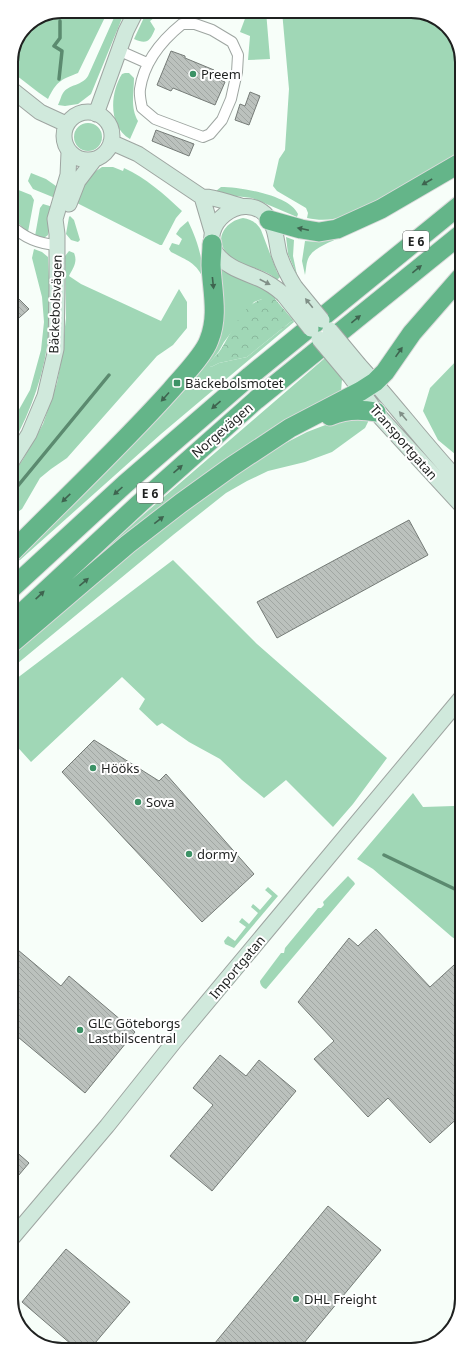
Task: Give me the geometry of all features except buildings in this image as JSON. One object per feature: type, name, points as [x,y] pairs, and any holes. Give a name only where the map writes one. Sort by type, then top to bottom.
[{"type":"highway","points":[[269,220],[300,229],[319,232],[337,229],[381,209],[455,165]]},
{"type":"highway","name":"Norgevägen","points":[[18,583],[126,484],[250,376],[455,209]]},
{"type":"highway","points":[[18,546],[152,410],[202,353],[209,341],[215,319],[211,266],[212,238]]},
{"type":"highway","name":"Norgevägen","points":[[18,616],[139,504],[256,400],[455,239]]},
{"type":"highway","points":[[18,638],[128,544],[181,503],[290,428],[368,387],[385,372],[412,333],[455,283]]},
{"type":"highway","points":[[273,439],[337,413],[356,410],[376,412]]},
{"type":"street","points":[[96,114],[126,31],[132,18]]},
{"type":"street","points":[[182,24],[195,24],[212,30],[232,42],[238,55],[237,72],[222,120],[210,134],[202,137],[173,127],[155,119],[142,108],[140,90],[147,63],[168,36],[182,24]]},
{"type":"street","points":[[120,51],[147,63]]},
{"type":"street","points":[[18,95],[40,112],[66,124]]},
{"type":"street","points":[[88,112],[96,114],[104,118],[109,125],[112,133],[111,142],[106,153],[94,160],[81,160],[69,152],[64,138],[66,124],[79,114],[88,112]]},
{"type":"street","points":[[111,142],[138,154],[202,197],[212,196],[225,202],[255,209],[264,213],[276,234],[279,253],[286,273],[289,291],[274,287],[227,264],[216,252],[202,197]]},
{"type":"street","name":"Bäckebolsvägen","points":[[18,451],[29,434],[45,396],[56,349],[57,240],[55,219],[68,175],[69,152]]},
{"type":"street","name":"Bäckebolsvägen","points":[[57,240],[78,181],[94,160]]},
{"type":"street","points":[[212,238],[216,223],[230,210],[241,206]]},
{"type":"street","points":[[18,232],[30,240],[48,245],[57,240]]},
{"type":"street","name":"Transportgatan","points":[[289,291],[368,387],[455,477]]},
{"type":"street","name":"Transportgatan","points":[[368,387],[376,412],[455,499]]},
{"type":"street","name":"Importgatan","points":[[18,1231],[107,1126],[189,1024],[455,705]]},
{"type":"green space","points":[[62,18],[105,18],[78,73],[67,77],[60,82],[54,88],[48,99],[18,77],[18,62],[21,45],[25,37],[37,25],[45,21]]},
{"type":"green space","points":[[114,18],[122,18],[91,94],[78,104],[65,106],[58,105],[62,94],[66,90],[82,82],[88,76]]},
{"type":"green space","points":[[144,18],[154,18],[150,21],[155,29],[150,39],[142,42],[134,39]]},
{"type":"green space","points":[[245,18],[267,18],[270,59],[248,60],[250,36],[240,32]]},
{"type":"green space","points":[[283,18],[414,18],[428,21],[440,29],[448,37],[454,50],[455,157],[414,183],[346,216],[327,220],[307,218],[308,213],[306,208],[277,191],[273,186],[279,159],[285,150],[289,89]]},
{"type":"green space","points":[[129,73],[134,78],[133,105],[138,121],[130,139],[118,126],[113,109],[115,90],[122,74]]},
{"type":"green space","points":[[88,123],[94,124],[98,127],[101,131],[101,143],[98,147],[94,150],[88,151],[82,150],[78,147],[75,143],[74,137],[75,131],[78,127],[82,124]]},
{"type":"green space","points":[[102,167],[113,167],[123,171],[124,168],[132,172],[154,187],[182,211],[176,218],[162,245],[77,203],[85,182],[92,174]]},
{"type":"green space","points":[[31,173],[46,179],[56,186],[55,198],[33,189],[28,181]]},
{"type":"green space","points":[[221,187],[264,193],[275,197],[293,207],[298,214],[297,217],[252,198],[227,195],[216,191]]},
{"type":"green space","points":[[18,190],[31,195],[34,200],[28,232],[18,223]]},
{"type":"green space","points":[[43,204],[53,207],[48,235],[44,238],[35,236],[40,208]]},
{"type":"green space","points":[[70,216],[74,220],[80,240],[78,242],[71,240],[66,234]]},
{"type":"green space","points":[[243,218],[254,222],[261,230],[280,277],[277,280],[265,272],[237,261],[226,252],[223,247],[221,241],[227,226]]},
{"type":"green space","points":[[188,221],[199,249],[204,280],[195,266],[171,252],[169,249],[172,243],[179,245],[182,239],[176,234]]},
{"type":"green space","points":[[286,237],[294,240],[293,256],[297,275],[288,254]]},
{"type":"green space","points":[[340,237],[318,248],[310,255],[307,261],[305,275],[302,261],[305,241],[319,242]]},
{"type":"green space","points":[[34,249],[42,252],[48,257],[50,303],[49,331],[41,376],[26,418],[18,434],[18,411],[30,390],[41,350],[44,322],[42,297],[32,258]]},
{"type":"green space","points":[[69,251],[74,253],[75,256],[74,265],[69,276],[81,284],[161,321],[179,289],[187,302],[187,328],[173,345],[157,356],[67,458],[40,478],[22,509],[18,512],[18,467],[43,424],[57,383],[61,362],[66,318],[65,256]]},
{"type":"green space","points":[[221,270],[262,288],[275,297],[275,299],[262,299],[254,302],[209,364],[211,367],[219,363],[247,357],[293,320],[294,322],[161,434],[18,561],[18,558],[149,428],[204,367],[216,349],[220,339],[224,305]]},
{"type":"green space","points":[[262,299],[275,299],[293,320],[247,357],[219,363],[211,367],[208,364],[224,345],[247,308]]},
{"type":"green space","points":[[325,358],[342,379],[341,392],[51,600],[75,576],[143,515]]},
{"type":"green space","points":[[455,362],[455,454],[438,440],[423,411],[430,388]]},
{"type":"green space","points":[[349,416],[368,418],[365,428],[332,452],[305,462],[268,471],[226,493],[18,663],[18,648],[186,507],[272,450],[307,432]]},
{"type":"green space","points":[[173,560],[257,644],[387,758],[353,804],[333,827],[286,780],[264,798],[220,759],[189,742],[162,723],[157,726],[139,709],[145,699],[122,677],[31,762],[18,748],[18,677]]},
{"type":"green space","points":[[413,793],[423,807],[455,807],[455,939],[373,869],[357,859]]},
{"type":"green space","points":[[348,876],[355,884],[266,989],[263,988],[260,981],[281,953],[284,953],[285,948],[318,908],[321,908],[324,905],[323,902]]},
{"type":"green space","points":[[268,887],[278,896],[234,948],[225,944],[224,941],[228,936],[235,941],[246,927],[239,922],[242,918],[249,924],[258,913],[251,907],[253,904],[260,910],[272,896],[265,890]]},
{"type":"waterway","points":[[59,79],[62,51],[54,46],[60,38],[60,21]]},
{"type":"waterway","points":[[18,486],[109,375]]},
{"type":"waterway","points":[[384,855],[455,889]]},
{"type":"place","name":"Preem","points":[[193,74]]},
{"type":"place","name":"Bäckebolsmotet","points":[[177,383]]},
{"type":"place","name":"Hööks","points":[[93,768]]},
{"type":"place","name":"Sova","points":[[138,802]]},
{"type":"place","name":"dormy","points":[[189,854]]},
{"type":"place","name":"GLC Göteborgs Lastbilscentral","points":[[80,1030]]},
{"type":"place","name":"DHL Freight","points":[[296,1299]]}]
